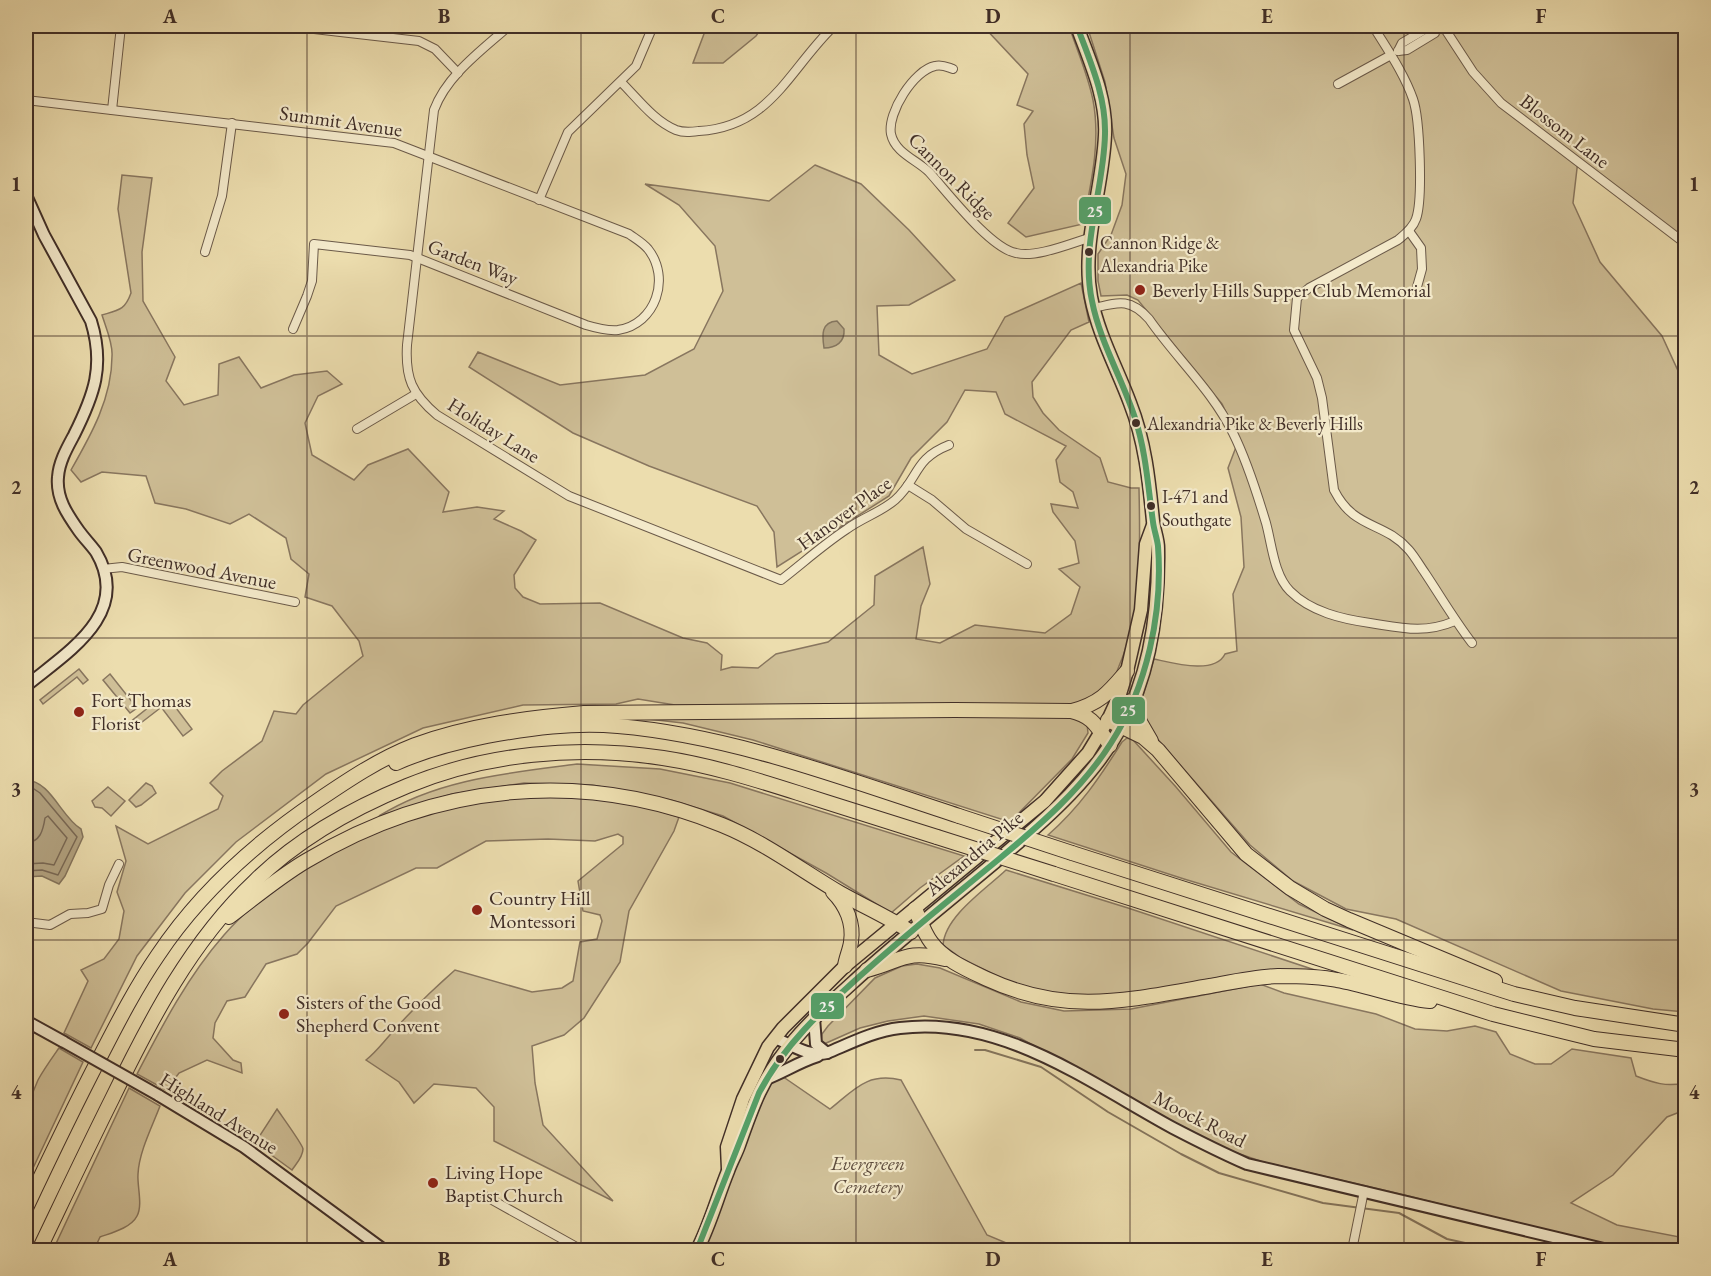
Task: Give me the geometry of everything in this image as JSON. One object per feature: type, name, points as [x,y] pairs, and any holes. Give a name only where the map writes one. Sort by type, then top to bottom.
[{"type":"highway","points":[[1071,711],[1101,700],[1128,671]]},
{"type":"highway","points":[[1133,700],[1140,722],[1158,750],[1246,854],[1290,888],[1349,920],[1491,978],[1514,994]]},
{"type":"highway","points":[[26,1208],[125,1009],[171,936],[202,899],[246,854],[287,821],[377,762],[397,752],[481,725],[523,718],[606,713],[1071,711],[1084,714],[1110,745]]},
{"type":"highway","points":[[1108,720],[1143,737],[1158,750]]},
{"type":"highway","points":[[316,802],[405,759],[458,742],[520,730],[566,725],[617,726],[678,734],[776,757],[1514,994],[1575,1008],[1686,1025]]},
{"type":"highway","points":[[39,1251],[149,1026],[176,980],[233,903],[298,845],[355,810],[383,796],[445,772],[481,762],[515,757],[578,752],[631,753],[680,760],[758,780],[1517,1021],[1594,1039],[1686,1050]]},
{"type":"highway","points":[[209,934],[303,862],[385,821],[461,798],[519,791],[572,790],[607,794],[670,807],[724,826],[898,923],[916,928],[951,960],[1022,993],[1064,1002],[1113,1001],[1251,979],[1284,976],[1336,979],[1411,999],[1460,1004]]},
{"type":"highway","points":[[826,884],[840,899],[848,913],[852,928],[845,966]]},
{"type":"highway","points":[[915,909],[916,928]]},
{"type":"highway","points":[[867,970],[914,954],[951,960]]},
{"type":"main road","name":"Alexandria Pike","points":[[697,1251],[756,1097],[791,1044],[814,1018],[867,970],[1042,822],[1071,794],[1097,763],[1122,726],[1148,657],[1153,632],[1158,542],[1153,525],[1149,481],[1138,424],[1099,329],[1089,281],[1105,133],[1099,89],[1077,26]]},
{"type":"main road","points":[[26,195],[44,235],[95,332],[98,375],[94,390],[60,463],[58,487],[65,512],[96,552],[103,569],[105,595],[96,623],[82,640],[26,686]]},
{"type":"main road","name":"Alexandria Pike","points":[[728,1169],[727,1147],[743,1099],[763,1056],[779,1033],[845,966],[1046,801],[1074,770],[1101,732],[1128,671],[1141,610],[1146,544],[1153,525]]},
{"type":"main road","points":[[814,1018],[816,1044],[827,1053]]},
{"type":"main road","name":"Highland Avenue","points":[[26,1020],[244,1147],[384,1251]]},
{"type":"main road","name":"Moock Road","points":[[766,1079],[795,1064],[860,1039],[900,1028],[949,1028],[1000,1039],[1045,1057],[1222,1154],[1247,1164],[1363,1196],[1608,1251]]},
{"type":"main road","points":[[779,1033],[791,1044],[809,1053],[818,1055],[827,1053]]},
{"type":"street","points":[[112,110],[121,26]]},
{"type":"street","points":[[288,26],[419,41],[435,49],[458,74]]},
{"type":"street","name":"Holiday Lane","points":[[509,26],[458,74],[444,90],[434,110],[406,359],[416,394],[436,415],[569,496],[781,580]]},
{"type":"street","points":[[538,200],[568,132],[636,66],[653,26]]},
{"type":"street","points":[[1373,26],[1412,96],[1417,112],[1420,196],[1416,219],[1398,240],[1309,288],[1297,298],[1294,330],[1317,378],[1322,398],[1334,489],[1341,503],[1353,515],[1394,536],[1409,550],[1472,643]]},
{"type":"street","points":[[1431,26],[1440,27],[1435,33],[1407,50],[1398,51],[1402,43],[1431,26]]},
{"type":"street","name":"Blossom Lane","points":[[1440,27],[1473,72],[1501,103],[1686,244]]},
{"type":"street","points":[[621,82],[658,120],[675,130],[686,132],[716,130],[753,114],[772,100],[812,48],[829,31]]},
{"type":"street","points":[[1338,84],[1391,55]]},
{"type":"street","name":"Cannon Ridge","points":[[953,69],[936,65],[920,73],[903,96],[893,111],[890,121],[891,133],[898,149],[929,172],[997,244],[1007,250],[1018,254],[1031,253],[1092,237]]},
{"type":"street","name":"Summit Avenue","points":[[26,100],[394,143],[629,234],[647,248],[657,266]]},
{"type":"street","points":[[205,252],[222,196],[232,123]]},
{"type":"street","points":[[1408,231],[1421,248],[1422,269],[1417,287]]},
{"type":"street","name":"Garden Way","points":[[293,329],[312,281],[314,244],[410,255],[586,325],[616,330],[638,322],[649,312],[654,304],[659,282],[657,266]]},
{"type":"street","points":[[1094,308],[1117,303],[1136,306],[1149,319],[1222,411],[1249,471],[1283,582],[1303,602],[1336,616],[1400,628],[1437,628],[1455,621]]},
{"type":"street","points":[[357,429],[416,394]]},
{"type":"street","name":"Hanover Place","points":[[781,580],[847,529],[893,501],[908,485],[929,455],[949,445]]},
{"type":"street","points":[[908,485],[932,500],[966,529],[1027,564]]},
{"type":"street","name":"Greenwood Avenue","points":[[103,569],[122,567],[295,602]]},
{"type":"street","points":[[26,922],[50,926],[70,914],[102,909],[109,885],[119,864]]},
{"type":"street","points":[[485,1196],[582,1251]]},
{"type":"street","points":[[1352,1251],[1363,1196]]},
{"type":"green space","points":[[707,26],[763,26],[756,36],[723,63],[693,63]]},
{"type":"green space","points":[[983,26],[1069,26],[1088,81],[1095,116],[1094,163],[1083,224],[1026,237],[1008,223],[1034,188],[1027,155],[1024,124],[1033,111],[1017,105],[1028,74]]},
{"type":"green space","points":[[1087,26],[1685,26],[1685,239],[1578,160],[1573,203],[1600,262],[1662,336],[1685,386],[1685,1012],[1653,1009],[1561,991],[1396,919],[1346,909],[1293,881],[1250,845],[1147,727],[1141,711],[1142,698],[1154,659],[1182,665],[1203,666],[1220,660],[1225,654],[1237,651],[1233,594],[1244,567],[1241,517],[1228,468],[1240,441],[1222,404],[1138,300],[1127,295],[1101,296],[1098,281],[1098,254],[1111,235],[1122,205],[1126,174],[1114,138],[1105,82]]},
{"type":"green space","points":[[815,165],[861,184],[909,230],[955,280],[909,305],[877,306],[879,355],[912,374],[987,349],[1005,317],[1081,283],[1089,322],[1071,330],[1032,382],[1033,397],[1043,413],[1059,430],[1100,458],[1108,482],[1139,488],[1139,556],[1136,601],[1127,645],[1115,677],[1107,688],[1093,698],[1072,704],[675,705],[638,699],[616,704],[523,705],[423,728],[326,774],[236,842],[185,893],[137,956],[91,1048],[64,1033],[88,981],[81,970],[104,959],[119,939],[124,911],[117,892],[126,861],[116,826],[148,844],[218,809],[223,796],[210,783],[262,741],[274,711],[296,714],[303,705],[363,656],[359,641],[332,606],[305,597],[309,574],[291,559],[286,538],[249,514],[230,524],[186,509],[155,503],[146,476],[102,472],[81,482],[71,470],[99,416],[111,372],[112,351],[102,315],[121,308],[131,293],[118,209],[122,175],[152,178],[142,252],[143,301],[175,357],[166,381],[184,405],[218,395],[219,364],[239,357],[261,388],[294,375],[327,371],[342,384],[318,396],[305,423],[312,455],[354,480],[368,465],[408,449],[449,492],[443,512],[477,507],[504,511],[494,519],[536,540],[514,575],[515,588],[523,597],[540,604],[600,603],[683,638],[707,643],[722,655],[721,670],[732,667],[758,668],[776,654],[828,642],[874,605],[875,576],[923,547],[930,584],[921,606],[916,639],[940,643],[975,625],[1045,633],[1071,614],[1080,587],[1059,569],[1079,563],[1075,541],[1053,512],[1051,504],[1078,508],[1073,492],[1060,482],[1056,460],[1066,446],[1005,414],[996,392],[965,390],[947,422],[911,458],[889,496],[777,567],[774,532],[757,506],[649,466],[573,433],[469,367],[478,352],[560,385],[645,375],[694,349],[723,291],[715,246],[679,205],[645,184],[769,201]]},
{"type":"green space","points":[[79,669],[88,680],[83,684],[77,677],[43,704],[40,700]]},
{"type":"green space","points":[[110,674],[137,708],[130,713],[103,680]]},
{"type":"green space","points":[[170,700],[192,729],[183,736],[161,707]]},
{"type":"green space","points":[[154,703],[159,709],[133,729],[129,723]]},
{"type":"green space","points":[[1047,715],[1077,718],[1087,724],[1088,733],[1072,759],[1010,822],[753,740],[683,723],[621,716]]},
{"type":"green space","points":[[1127,738],[1133,740],[1176,787],[1231,852],[1299,904],[1353,930],[1048,835],[1080,802]]},
{"type":"green space","points":[[577,764],[660,769],[730,783],[964,856],[920,888],[891,913],[826,873],[723,816],[671,800],[592,785],[524,783],[452,794],[379,816],[425,794],[450,786],[500,775]]},
{"type":"green space","points":[[146,783],[152,786],[156,793],[136,807],[129,800]]},
{"type":"green space","points":[[108,787],[125,801],[111,816],[102,808],[95,807],[92,801]]},
{"type":"green space","points":[[529,796],[590,797],[632,803],[679,817],[674,831],[629,911],[620,962],[584,1018],[564,1035],[532,1046],[535,1083],[543,1125],[613,1201],[494,1141],[494,1107],[476,1088],[434,1084],[414,1103],[399,1082],[366,1060],[455,970],[532,992],[562,988],[573,981],[580,942],[597,939],[602,921],[600,915],[583,911],[578,881],[623,844],[623,837],[618,834],[595,841],[548,839],[486,841],[437,868],[416,868],[336,906],[297,954],[266,964],[245,997],[227,1001],[215,1023],[213,1038],[233,1060],[241,1063],[242,1073],[207,1060],[179,1073],[166,1090],[137,1074],[176,1002],[199,967],[224,935],[247,911],[274,889],[337,850],[404,820],[470,802]]},
{"type":"green space","points":[[1006,870],[1324,973],[1106,997],[1066,997],[1017,986],[961,958],[943,945],[945,934],[959,914]]},
{"type":"green space","points":[[917,964],[940,968],[1021,1002],[1064,1011],[1131,1009],[1260,984],[1284,993],[1376,1014],[1415,1029],[1447,1031],[1475,1026],[1496,1032],[1510,1054],[1535,1064],[1551,1064],[1572,1049],[1631,1058],[1636,1076],[1660,1084],[1685,1083],[1685,1110],[1667,1117],[1613,1175],[1571,1203],[1617,1225],[1685,1238],[1685,1250],[1626,1250],[1263,1162],[1211,1144],[1020,1038],[979,1024],[924,1016],[888,1021],[860,1028],[824,1044],[821,1041],[822,1034],[828,1026],[875,978],[902,966]]},
{"type":"green space","points":[[59,1048],[83,1062],[26,1183],[27,1118],[33,1092],[45,1068]]},
{"type":"green space","name":"Evergreen Cemetery","points":[[779,1074],[830,1109],[862,1084],[879,1078],[901,1080],[987,1235],[1023,1250],[697,1250],[756,1097]]},
{"type":"green space","points":[[129,1088],[160,1106],[146,1140],[139,1166],[139,1212],[126,1227],[100,1237],[94,1250],[53,1250]]},
{"type":"green space","points":[[277,1109],[303,1149],[301,1158],[292,1170],[255,1143]]},
{"type":"water","points":[[837,321],[844,329],[843,337],[836,345],[824,348],[825,327]]},
{"type":"water","points":[[26,780],[42,786],[81,829],[83,837],[59,884],[42,876],[26,877],[26,835],[31,814],[26,811]]},
{"type":"waterway","points":[[975,1050],[985,1050],[1041,1067],[1108,1112],[1219,1173],[1323,1203],[1399,1213],[1447,1239],[1488,1248],[1534,1250]]},
{"type":"transit line","name":"25","points":[[697,1250],[759,1093],[780,1059],[817,1016],[860,976],[1060,806],[1100,760],[1111,743],[1124,721],[1143,674],[1155,623],[1158,597],[1158,546],[1139,431],[1100,331],[1092,301],[1089,259],[1104,155],[1105,120],[1100,92],[1077,26]]},
{"type":"place","name":"Cannon Ridge & Alexandria Pike","points":[[1089,252]]},
{"type":"place","name":"Beverly Hills Supper Club Memorial","points":[[1140,290]]},
{"type":"place","name":"Alexandria Pike & Beverly Hills","points":[[1136,423]]},
{"type":"place","name":"I-471 and Southgate","points":[[1151,506]]},
{"type":"place","name":"Fort Thomas Florist","points":[[79,712]]},
{"type":"place","name":"Country Hill Montessori","points":[[477,910]]},
{"type":"place","name":"Sisters of the Good Shepherd Convent","points":[[284,1014]]},
{"type":"place","name":"Living Hope Baptist Church","points":[[433,1183]]}]
